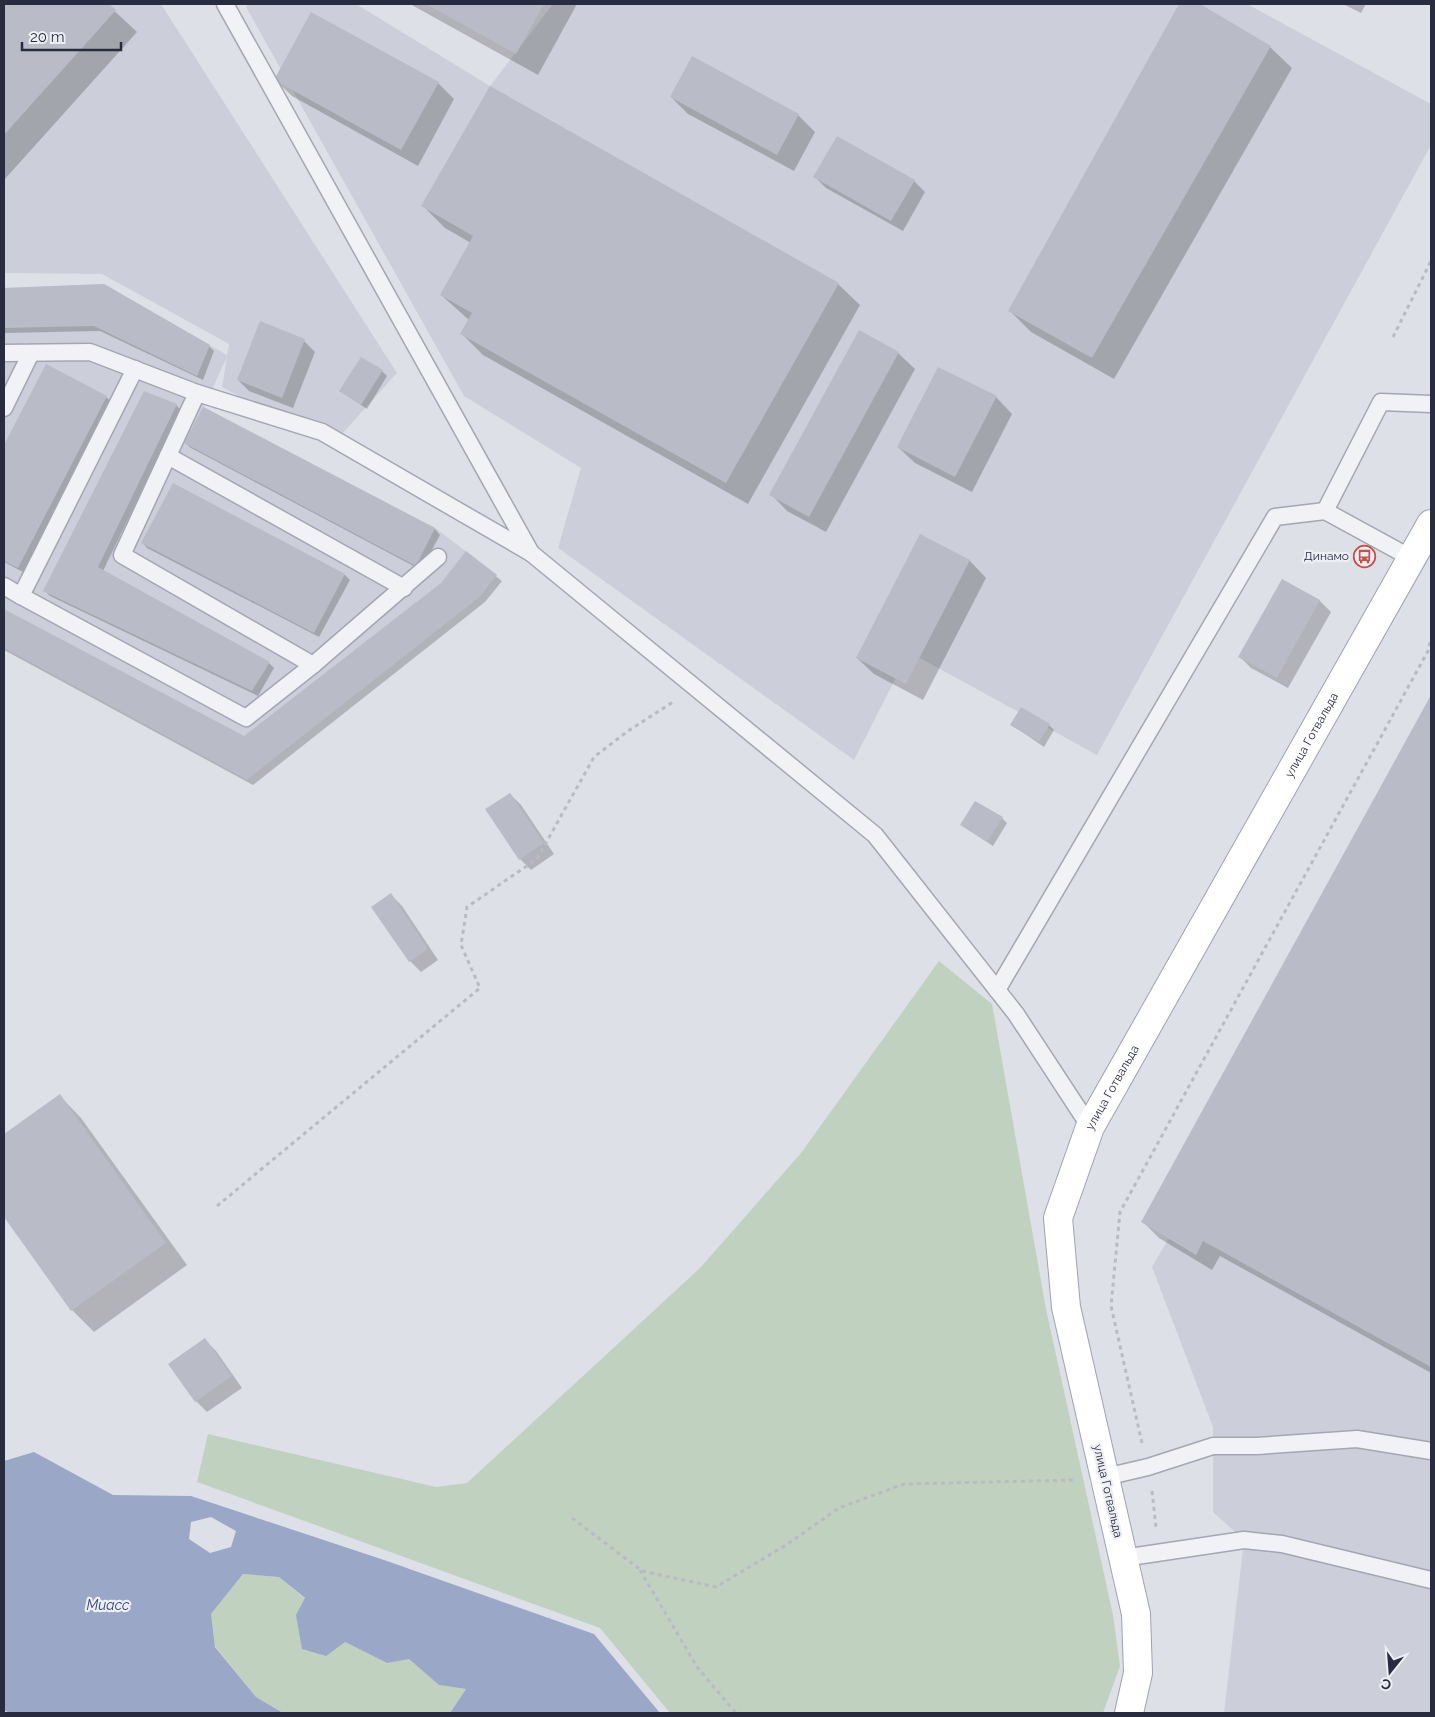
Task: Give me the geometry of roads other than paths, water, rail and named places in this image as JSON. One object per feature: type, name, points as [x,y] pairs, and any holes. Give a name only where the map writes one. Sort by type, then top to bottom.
[{"type":"main road","name":"улица Готвальда","points":[[1129,1713],[1138,1673],[1136,1614],[1066,1307],[1058,1218],[1090,1127],[1431,524]]},
{"type":"lane","points":[[225,4],[531,553]]},
{"type":"lane","points":[[4,353],[90,352],[197,393],[322,432],[531,553],[875,835],[1016,1014],[1090,1127]]},
{"type":"lane","points":[[4,408],[31,353]]},
{"type":"lane","points":[[21,596],[135,369]]},
{"type":"lane","points":[[197,393],[122,555],[313,665]]},
{"type":"lane","points":[[1325,512],[1381,402],[1431,404]]},
{"type":"lane","points":[[168,456],[404,588]]},
{"type":"lane","points":[[997,990],[1275,517],[1325,512],[1413,558]]},
{"type":"lane","points":[[4,586],[246,718],[313,665],[438,557]]},
{"type":"lane","points":[[1105,1478],[1148,1467],[1213,1446],[1357,1439],[1431,1451]]},
{"type":"lane","points":[[1123,1558],[1244,1540],[1282,1544],[1431,1580]]},
{"type":"water","name":"Миасс","points":[[34,1452],[113,1495],[191,1496],[387,1561],[594,1634],[660,1713],[450,1713],[466,1689],[439,1685],[409,1659],[387,1663],[345,1642],[326,1656],[302,1649],[296,1615],[305,1598],[279,1577],[243,1574],[211,1614],[215,1647],[256,1697],[283,1713],[9,1713],[4,1710],[4,1461]],"holes":[[[211,1517],[236,1531],[231,1547],[210,1553],[189,1539],[191,1522]]]},
{"type":"place","name":"Динамо","points":[[1365,556]]}]
